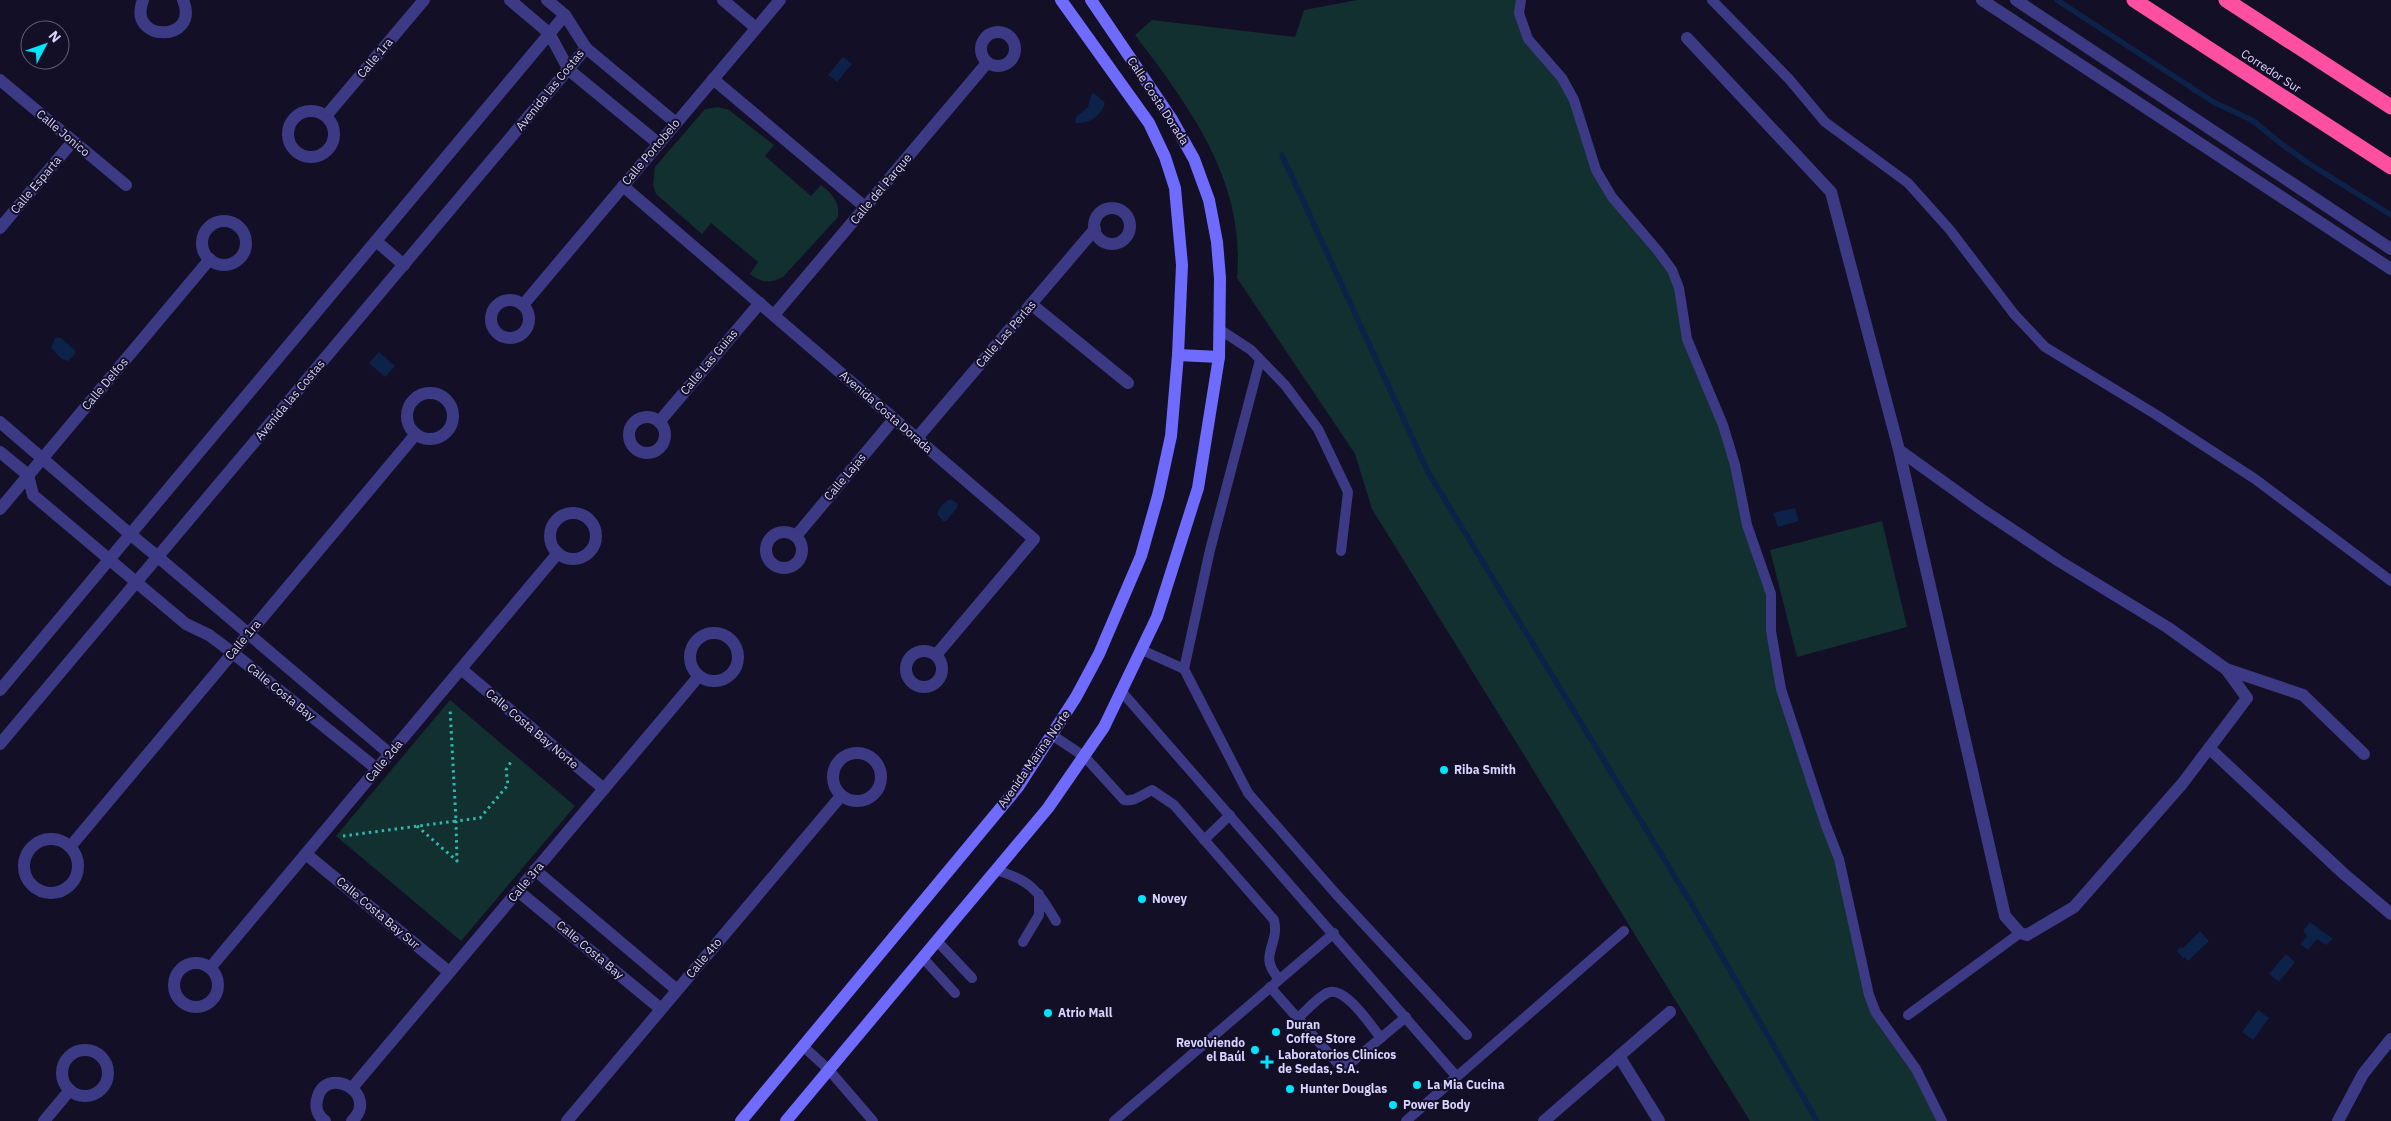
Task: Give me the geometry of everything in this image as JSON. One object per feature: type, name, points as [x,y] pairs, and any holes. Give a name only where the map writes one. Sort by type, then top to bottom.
[{"type":"highway","name":"Corredor Sur","points":[[2134,0],[2391,167]]},
{"type":"highway","points":[[2226,0],[2391,106]]},
{"type":"main road","name":"Calle Costa Dorada","points":[[1062,0],[1140,110],[1165,157],[1175,188],[1182,265],[1178,355]]},
{"type":"main road","name":"Calle Costa Dorada","points":[[1091,0],[1171,118],[1194,159],[1209,200],[1217,242],[1219,357]]},
{"type":"main road","points":[[786,1121],[1048,808],[1085,757],[1104,727],[1122,692],[1157,617],[1198,488],[1219,357],[1178,355]]},
{"type":"main road","name":"Avenida Marina Norte","points":[[742,1121],[1018,787],[1076,698],[1099,654],[1141,556],[1158,496],[1171,436],[1178,355]]},
{"type":"street","points":[[143,0],[141,14],[143,22],[148,28],[161,34],[175,31],[184,20],[186,6],[183,0]]},
{"type":"street","name":"Calle 1ra","points":[[326,116],[424,0]]},
{"type":"street","points":[[510,0],[549,33],[569,70],[659,144]]},
{"type":"street","name":"Avenida las Costas","points":[[0,744],[586,48],[564,15],[546,0]]},
{"type":"street","points":[[723,0],[756,28]]},
{"type":"street","name":"Calle Portobelo","points":[[523,305],[780,0]]},
{"type":"street","points":[[1982,0],[2391,268]]},
{"type":"street","points":[[2016,0],[2391,249]]},
{"type":"street","points":[[0,690],[564,15]]},
{"type":"street","points":[[1687,38],[1831,192],[1899,450],[2005,916],[2020,933],[2027,934],[2074,907],[2182,784],[2247,698],[2226,669]]},
{"type":"street","points":[[586,48],[676,122]]},
{"type":"street","name":"Calle del Parque","points":[[774,315],[987,63]]},
{"type":"street","points":[[714,79],[865,207]]},
{"type":"street","name":"Calle Jonico","points":[[0,80],[126,186]]},
{"type":"street","name":"Calle Esparta","points":[[0,228],[73,141]]},
{"type":"street","name":"Avenida Costa Dorada","points":[[623,186],[1034,538],[936,655]]},
{"type":"street","name":"Calle Las Perlas","points":[[917,438],[1095,229]]},
{"type":"street","points":[[376,241],[404,265]]},
{"type":"street","name":"Calle Delfos","points":[[0,508],[210,259]]},
{"type":"street","name":"Calle Las Guias","points":[[659,422],[760,303]]},
{"type":"street","points":[[1031,304],[1128,383]]},
{"type":"street","name":"Calle Lajas","points":[[796,536],[894,419]]},
{"type":"street","points":[[0,422],[131,534]]},
{"type":"street","name":"Calle 1ra","points":[[70,847],[416,434]]},
{"type":"street","points":[[1899,450],[1984,511],[2059,561],[2167,627],[2226,669],[2303,695],[2364,754]]},
{"type":"street","points":[[0,452],[28,475],[34,495],[110,560]]},
{"type":"street","name":"Calle Costa Bay","points":[[131,534],[390,754]]},
{"type":"street","name":"Calle 2da","points":[[210,968],[558,553]]},
{"type":"street","name":"Calle Costa Bay","points":[[110,560],[186,624],[209,635],[233,653],[377,769]]},
{"type":"street","name":"Calle Costa Bay Norte","points":[[461,669],[604,789]]},
{"type":"street","name":"Calle 3ra","points":[[352,1088],[699,676]]},
{"type":"street","points":[[2209,748],[2344,874],[2391,914]]},
{"type":"street","name":"Calle 4to","points":[[567,1121],[841,796]]},
{"type":"street","points":[[55,839],[70,847],[75,854],[78,872],[68,888],[50,894],[41,892],[33,887],[24,870],[24,861],[32,846],[39,841],[55,839]]},
{"type":"street","name":"Calle Costa Bay Sur","points":[[306,854],[450,972]]},
{"type":"street","points":[[535,870],[677,990]]},
{"type":"street","name":"Calle Costa Bay","points":[[518,891],[661,1009]]},
{"type":"street","points":[[1544,1121],[1670,1012]]},
{"type":"street","points":[[2338,1121],[2363,1074],[2391,1039]]},
{"type":"street","points":[[1619,1056],[1659,1121]]},
{"type":"street","points":[[325,1121],[318,1112],[316,1105],[320,1092],[325,1086],[339,1082],[352,1088],[359,1100],[358,1114],[352,1121]]},
{"type":"street","points":[[44,1121],[70,1090]]},
{"type":"lane","points":[[1521,0],[1520,13],[1528,39],[1562,78],[1574,100],[1596,170],[1612,197],[1672,270],[1687,339],[1723,426],[1735,465],[1747,525],[1771,594],[1771,631],[1781,689],[1825,824],[1839,859],[1869,995],[1876,1014],[1916,1069],[1942,1121]]},
{"type":"lane","points":[[1712,0],[1790,79],[1825,122],[1908,183],[1950,230],[2014,314],[2045,347],[2155,414],[2255,479],[2391,581]]},
{"type":"lane","points":[[1220,329],[1251,350],[1286,385],[1318,429],[1348,492],[1341,551]]},
{"type":"lane","points":[[1184,669],[1210,550],[1260,360]]},
{"type":"lane","points":[[1142,650],[1184,669],[1248,793],[1336,894],[1467,1035]]},
{"type":"lane","points":[[1122,692],[1334,933],[1457,1077]]},
{"type":"lane","points":[[1052,735],[1085,757],[1124,800],[1129,801],[1152,790],[1174,805],[1274,920],[1275,938],[1268,958],[1269,965],[1279,979]]},
{"type":"lane","points":[[1204,840],[1230,815]]},
{"type":"lane","points":[[996,870],[1025,881],[1039,893],[1056,921]]},
{"type":"lane","points":[[1023,942],[1039,915],[1039,893]]},
{"type":"lane","points":[[1406,1121],[1624,931]]},
{"type":"lane","points":[[1114,1121],[1334,933]]},
{"type":"lane","points":[[1908,1015],[2020,933]]},
{"type":"lane","points":[[937,941],[972,978]]},
{"type":"lane","points":[[923,958],[955,993]]},
{"type":"lane","points":[[1270,988],[1339,1065],[1347,1066],[1406,1017]]},
{"type":"lane","points":[[1297,1019],[1319,999],[1334,991],[1343,995],[1352,1004],[1381,1038]]},
{"type":"lane","points":[[804,1047],[829,1070],[873,1121]]},
{"type":"path","points":[[417,826],[457,861],[450,708]]},
{"type":"path","points":[[344,836],[480,818],[508,785],[506,770],[512,760]]},
{"type":"green space","points":[[1357,0],[1521,0],[1528,39],[1562,78],[1596,170],[1672,270],[1687,339],[1723,425],[1771,594],[1774,660],[1825,823],[1869,995],[1916,1069],[1942,1121],[1750,1121],[1372,509],[1355,454],[1237,278],[1237,243],[1233,210],[1223,178],[1210,147],[1194,118],[1135,35],[1152,20],[1295,37],[1304,10]]},
{"type":"green space","points":[[718,107],[729,110],[774,145],[765,156],[811,196],[821,185],[832,195],[838,207],[838,217],[783,277],[774,281],[762,281],[750,274],[758,262],[711,223],[702,234],[656,194],[653,185],[655,167],[705,109]]},
{"type":"green space","points":[[1882,521],[1907,627],[1797,657],[1770,550]]},
{"type":"green space","points":[[450,700],[575,806],[461,941],[336,836]]},
{"type":"water","points":[[843,57],[852,64],[837,82],[828,75]]},
{"type":"water","points":[[1094,93],[1105,103],[1100,112],[1090,121],[1075,123],[1076,117],[1088,107],[1091,95]]},
{"type":"water","points":[[55,338],[61,338],[75,350],[75,354],[68,361],[62,359],[51,348]]},
{"type":"water","points":[[379,352],[395,366],[385,377],[369,363]]},
{"type":"water","points":[[951,499],[958,504],[957,508],[946,521],[943,521],[937,514],[939,509]]},
{"type":"water","points":[[1795,508],[1799,521],[1778,527],[1773,513]]},
{"type":"water","points":[[2310,922],[2333,939],[2326,945],[2317,939],[2308,950],[2300,944],[2307,936],[2303,931]]},
{"type":"water","points":[[2200,931],[2209,941],[2188,961],[2177,951],[2180,947],[2183,948]]},
{"type":"water","points":[[2286,954],[2295,962],[2279,982],[2269,974]]},
{"type":"water","points":[[2258,1010],[2269,1018],[2253,1040],[2242,1032]]},
{"type":"waterway","points":[[2057,0],[2215,103],[2252,120],[2308,163],[2391,215]]},
{"type":"waterway","points":[[1282,155],[1428,472],[1697,913],[1817,1121]]},
{"type":"place","name":"Riba Smith","points":[[1444,770]]},
{"type":"place","name":"Novey","points":[[1142,899]]},
{"type":"place","name":"Atrio Mall","points":[[1048,1013]]},
{"type":"place","name":"Duran Coffee Store","points":[[1276,1032]]},
{"type":"place","name":"Revolviendo el Baúl","points":[[1255,1050]]},
{"type":"place","name":"Laboratorios Clinicos de Sedas, S.A.","points":[[1267,1062]]},
{"type":"place","name":"La Mia Cucina","points":[[1417,1085]]},
{"type":"place","name":"Hunter Douglas","points":[[1290,1089]]},
{"type":"place","name":"Power Body","points":[[1393,1105]]}]
